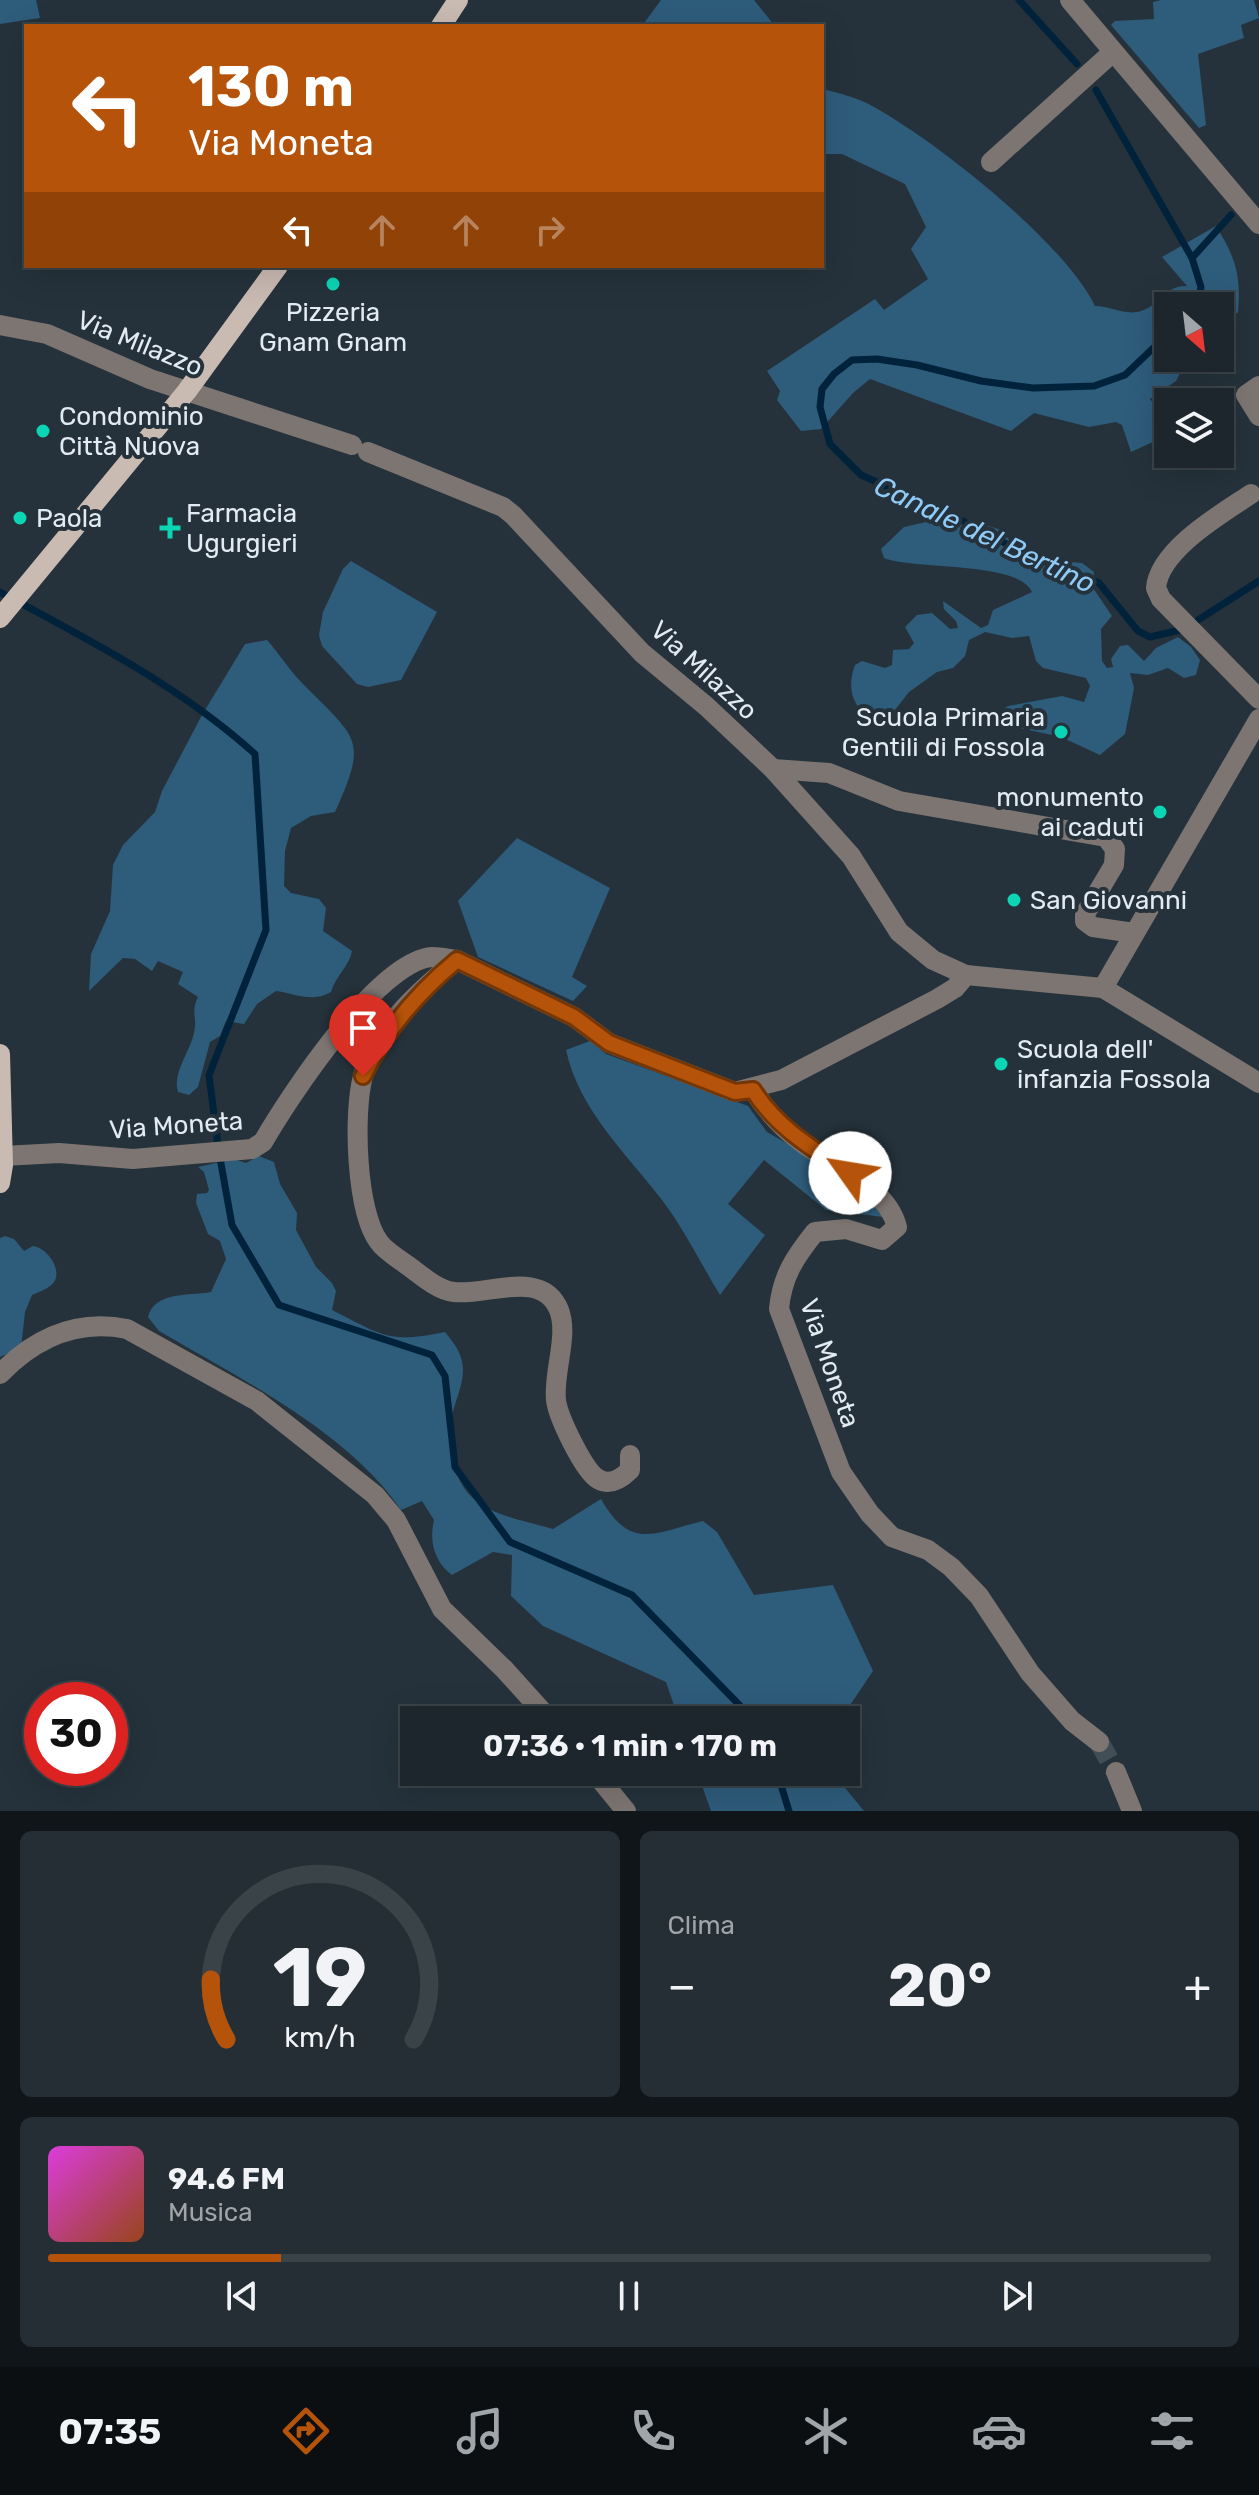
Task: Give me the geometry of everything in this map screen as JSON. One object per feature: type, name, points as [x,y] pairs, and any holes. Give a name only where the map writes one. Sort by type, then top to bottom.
[{"type":"main road","points":[[442,24],[458,0]]},
{"type":"main road","points":[[0,618],[187,391],[277,268]]},
{"type":"main road","points":[[0,1054],[3,1156],[0,1183]]},
{"type":"street","points":[[1070,0],[1259,224]]},
{"type":"street","points":[[991,162],[1113,52]]},
{"type":"street","name":"Via Milazzo","points":[[0,325],[47,334],[150,379],[360,448],[503,507],[642,653],[706,706],[773,769],[851,856],[899,932],[933,960],[966,975],[1103,988]]},
{"type":"street","points":[[1259,386],[1246,395],[1259,416]]},
{"type":"street","points":[[1251,494],[1196,532],[1160,572],[1156,588],[1161,599],[1259,699]]},
{"type":"street","points":[[1259,719],[1103,988],[1259,1083]]},
{"type":"street","points":[[773,769],[829,773],[899,801],[1106,837],[1115,849],[1114,865],[1085,914],[1085,921],[1093,927],[1134,933]]},
{"type":"street","name":"Via Moneta","points":[[3,1156],[59,1153],[133,1159],[252,1149],[263,1142],[345,1022],[407,968],[430,957],[457,960],[574,1017],[609,1043],[735,1092],[753,1090],[767,1111],[799,1141],[850,1173],[893,1213],[897,1227],[882,1240],[846,1229],[815,1232],[793,1260],[782,1283],[779,1309],[841,1472],[870,1514],[892,1537],[928,1550],[979,1596],[1030,1673],[1072,1721],[1099,1742]]},
{"type":"street","points":[[457,960],[426,985],[397,1019],[363,1076],[358,1183],[368,1223],[380,1244],[442,1288],[475,1292],[534,1286],[549,1294],[558,1309],[562,1325],[556,1366],[556,1403],[569,1436],[595,1478],[608,1483],[622,1478],[630,1470],[630,1455]]},
{"type":"street","points":[[753,1090],[781,1080],[937,999],[955,988],[966,975]]},
{"type":"street","points":[[0,1374],[41,1339],[79,1327],[105,1325],[127,1329],[257,1401],[375,1495],[396,1520],[442,1609],[536,1706]]},
{"type":"street","points":[[1116,1772],[1132,1811]]},
{"type":"street","points":[[605,1786],[626,1811]]},
{"type":"shaded area","points":[[0,0],[36,0],[40,18],[0,24]]},
{"type":"shaded area","points":[[661,0],[754,0],[773,24],[643,24]]},
{"type":"shaded area","points":[[1254,0],[1259,18],[1241,25],[1244,38],[1198,54],[1206,125],[1199,128],[1111,25],[1115,21],[1154,19],[1153,2]]},
{"type":"shaded area","points":[[824,90],[874,107],[963,168],[1057,253],[1095,306],[1129,312],[1141,311],[1154,304],[1154,372],[1180,372],[1176,381],[1166,388],[1154,388],[1154,396],[1150,399],[1154,404],[1154,441],[1131,452],[1122,425],[1116,422],[1089,427],[1034,413],[1011,431],[870,379],[821,429],[801,431],[777,400],[780,391],[767,371],[875,299],[884,310],[928,279],[911,249],[926,227],[905,184],[842,154],[824,154]]},
{"type":"shaded area","points":[[1216,226],[1236,268],[1238,312],[1234,316],[1234,292],[1168,292],[1187,286],[1162,257]]},
{"type":"shaded area","points":[[944,518],[1001,530],[1011,542],[1025,544],[1044,560],[1082,563],[1094,572],[1093,588],[1112,616],[1101,629],[1102,661],[1107,668],[1113,667],[1111,659],[1120,646],[1128,645],[1144,661],[1156,648],[1178,637],[1191,647],[1200,660],[1196,675],[1184,678],[1168,668],[1148,675],[1130,673],[1134,688],[1125,734],[1100,755],[1061,737],[1005,725],[1000,719],[1001,711],[1008,706],[1062,696],[1084,702],[1090,686],[1086,678],[1043,668],[1036,661],[1029,636],[1012,638],[985,632],[969,640],[965,656],[953,668],[937,672],[909,692],[888,719],[870,719],[852,695],[855,665],[862,661],[885,668],[892,665],[893,650],[909,649],[914,643],[905,627],[917,615],[932,613],[950,629],[958,628],[956,621],[944,609],[943,601],[981,628],[988,625],[993,610],[1032,592],[1023,582],[1007,575],[884,558],[881,549],[904,527]]},
{"type":"shaded area","points":[[351,561],[437,612],[401,680],[368,687],[357,684],[322,646],[319,635],[323,612],[343,569]]},
{"type":"shaded area","points":[[267,640],[296,677],[338,719],[352,743],[354,755],[351,770],[335,812],[311,816],[291,828],[285,851],[284,886],[291,893],[319,899],[326,908],[323,931],[352,951],[331,992],[304,997],[276,991],[257,1004],[244,1024],[226,1021],[220,1036],[210,1042],[198,1087],[189,1095],[178,1092],[177,1077],[194,1033],[198,997],[178,984],[183,972],[158,961],[152,971],[135,959],[123,958],[89,991],[91,954],[110,911],[113,865],[123,845],[155,812],[162,791],[202,715],[245,644]]},
{"type":"shaded area","points":[[517,838],[610,888],[572,977],[587,986],[573,1001],[478,957],[458,901]]},
{"type":"shaded area","points":[[590,1041],[606,1054],[748,1106],[767,1132],[843,1176],[883,1213],[883,1217],[826,1210],[764,1160],[728,1204],[765,1235],[720,1295],[670,1211],[605,1130],[581,1092],[566,1050]]},
{"type":"shaded area","points":[[259,1156],[274,1162],[280,1184],[297,1213],[296,1230],[316,1267],[336,1291],[332,1310],[386,1335],[410,1337],[445,1332],[455,1345],[462,1359],[463,1370],[451,1423],[452,1458],[460,1480],[473,1498],[500,1514],[553,1529],[601,1499],[612,1515],[633,1532],[657,1533],[703,1521],[717,1532],[754,1595],[833,1585],[873,1671],[849,1706],[674,1706],[666,1682],[543,1626],[511,1596],[512,1555],[493,1552],[452,1575],[437,1557],[432,1536],[434,1520],[422,1501],[401,1510],[379,1482],[322,1431],[257,1388],[159,1331],[148,1317],[157,1303],[183,1295],[211,1292],[226,1259],[220,1241],[208,1234],[196,1203],[197,1194],[209,1190],[204,1172],[198,1167],[234,1159],[246,1163]]},
{"type":"shaded area","points":[[0,1238],[14,1239],[24,1251],[33,1246],[45,1252],[54,1263],[56,1275],[50,1286],[32,1295],[25,1312],[21,1348],[0,1357]]},
{"type":"shaded area","points":[[702,1786],[843,1786],[864,1811],[711,1811]]},
{"type":"waterway","name":"Canale del Bertino","points":[[1019,0],[1077,64]]},
{"type":"waterway","name":"Canale del Bertino","points":[[1096,90],[1192,258],[1200,292]]},
{"type":"waterway","points":[[1192,258],[1231,215]]},
{"type":"waterway","name":"Canale del Bertino","points":[[1154,347],[1125,375],[1094,386],[1033,388],[981,381],[917,365],[877,359],[852,360],[834,374],[822,389],[820,407],[830,444],[861,475],[953,516],[1024,553],[1099,583],[1138,631],[1150,637],[1184,629]]},
{"type":"waterway","name":"Canale del Bertino","points":[[1198,620],[1259,581]]},
{"type":"waterway","points":[[0,592],[100,646],[165,686],[226,729],[255,754],[266,930],[209,1075],[218,1146]]},
{"type":"waterway","points":[[220,1158],[232,1225],[279,1305],[432,1355],[445,1376],[455,1467],[510,1542],[632,1595],[740,1706]]},
{"type":"waterway","points":[[781,1786],[789,1811]]},
{"type":"tunnel","points":[[1099,1742],[1116,1772]]},
{"type":"place","name":"Pizzeria Gnam Gnam","points":[[333,284]]},
{"type":"place","name":"Condominio Città Nuova","points":[[43,431]]},
{"type":"place","name":"Paola","points":[[20,518]]},
{"type":"place","name":"Farmacia Ugurgieri","points":[[170,528]]},
{"type":"place","name":"Scuola Primaria Gentili di Fossola","points":[[1061,732]]},
{"type":"place","name":"monumento ai caduti","points":[[1160,812]]},
{"type":"place","name":"San Giovanni","points":[[1014,900]]},
{"type":"place","name":"Scuola dell' infanzia Fossola","points":[[1001,1064]]},
{"type":"route","points":[[363,1076],[397,1019],[426,985],[457,960],[574,1017],[609,1043],[735,1092],[753,1090],[767,1111],[799,1141],[850,1173]]}]
